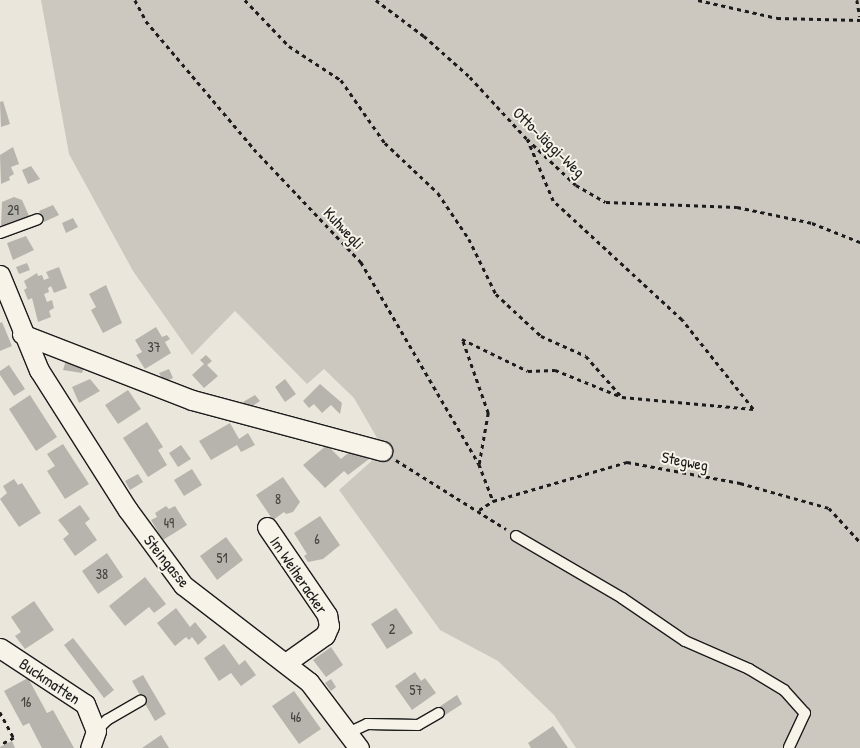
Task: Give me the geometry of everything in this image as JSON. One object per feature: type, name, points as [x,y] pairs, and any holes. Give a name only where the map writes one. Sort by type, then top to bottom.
[{"type":"street","name":"Steingasse","points":[[0,275],[22,334],[39,370],[128,510],[183,585],[287,662],[309,682],[353,741]]},
{"type":"street","points":[[22,334],[192,400],[382,451]]},
{"type":"street","name":"Im Weiheracker","points":[[267,527],[327,615],[329,626],[324,635],[287,662]]},
{"type":"street","name":"Buckmatten","points":[[0,648],[78,698],[89,712],[93,740]]},
{"type":"lane","points":[[0,233],[38,219]]},
{"type":"lane","points":[[516,536],[622,598],[685,640],[749,669],[784,690],[805,712],[790,748]]},
{"type":"lane","points":[[93,740],[108,720],[141,700]]},
{"type":"lane","points":[[353,741],[368,724],[418,725],[439,713]]},
{"type":"path","name":"Kuhwegli","points":[[135,0],[146,21],[254,149],[361,262],[479,464],[493,501]]},
{"type":"path","points":[[245,0],[289,46],[341,80],[386,143],[438,193],[469,239],[496,294],[541,336],[586,356],[622,397]]},
{"type":"path","name":"Otto-Jäggi-Weg","points":[[376,0],[424,36],[470,77],[527,139],[576,185],[606,202],[737,206],[812,223],[860,242]]},
{"type":"path","points":[[698,0],[777,18],[860,18],[857,0]]},
{"type":"path","points":[[479,464],[488,413],[462,339],[528,372],[555,370],[622,397],[753,409],[682,320],[553,201],[527,139]]},
{"type":"path","points":[[382,451],[479,510],[516,536]]},
{"type":"path","name":"Stegweg","points":[[479,510],[493,501],[627,462],[740,483],[828,508],[860,542]]},
{"type":"path","points":[[0,712],[14,738],[0,745]]},
{"type":"shaded area","points":[[41,0],[860,0],[860,748],[576,748],[554,715],[498,661],[440,630],[339,490],[384,450],[354,398],[324,369],[307,384],[235,311],[192,355],[133,271],[69,154]]},
{"type":"building","points":[[3,101],[10,124],[1,127],[0,102]]},
{"type":"building","points":[[13,147],[19,164],[11,167],[14,174],[9,177],[10,180],[1,184],[0,155]]},
{"type":"building","points":[[31,166],[40,179],[28,184],[22,170]]},
{"type":"building","points":[[14,197],[22,200],[30,218],[1,226],[2,202]]},
{"type":"building","points":[[53,205],[59,215],[44,222],[39,211]]},
{"type":"building","points":[[73,218],[78,227],[66,233],[62,223]]},
{"type":"building","points":[[26,236],[34,250],[13,260],[7,243]]},
{"type":"building","points":[[27,263],[30,270],[19,274],[16,267]]},
{"type":"building","points":[[59,267],[67,288],[54,293],[51,286],[48,288],[49,292],[44,294],[47,302],[52,300],[54,308],[49,311],[51,317],[38,322],[32,298],[28,300],[24,290],[27,288],[24,281],[37,273],[38,276],[42,275],[44,280],[49,278],[46,272]]},
{"type":"building","points":[[106,285],[122,323],[103,333],[91,310],[96,307],[89,294]]},
{"type":"building","points":[[2,322],[12,346],[0,351],[0,323]]},
{"type":"building","points":[[156,327],[162,337],[167,335],[170,339],[165,342],[171,353],[145,369],[136,355],[142,352],[135,340]]},
{"type":"building","points":[[206,355],[212,361],[207,365],[218,376],[204,388],[192,375],[204,364],[200,360]]},
{"type":"building","points":[[67,357],[86,363],[82,373],[63,370]]},
{"type":"building","points":[[9,365],[25,389],[14,396],[0,375],[0,371]]},
{"type":"building","points":[[169,369],[173,378],[164,382],[159,373]]},
{"type":"building","points":[[90,379],[100,391],[79,403],[72,387]]},
{"type":"building","points":[[285,379],[296,394],[285,402],[275,387]]},
{"type":"building","points":[[320,384],[342,403],[340,414],[331,405],[322,413],[314,404],[309,408],[303,401]]},
{"type":"building","points":[[128,390],[141,409],[118,424],[105,405]]},
{"type":"building","points":[[30,395],[57,437],[36,451],[9,409]]},
{"type":"building","points":[[255,395],[260,401],[248,409],[243,402]]},
{"type":"building","points":[[147,422],[163,447],[158,450],[167,465],[148,477],[123,438]]},
{"type":"building","points":[[230,423],[239,439],[248,433],[255,445],[241,452],[237,445],[211,460],[199,441]]},
{"type":"building","points":[[63,444],[89,484],[65,499],[47,471],[55,466],[47,454]]},
{"type":"building","points":[[181,445],[191,459],[178,467],[169,453]]},
{"type":"building","points":[[327,445],[341,459],[353,449],[369,459],[348,475],[344,471],[325,488],[303,465]]},
{"type":"building","points":[[192,469],[202,485],[184,496],[174,480]]},
{"type":"building","points":[[138,474],[143,482],[130,490],[125,481]]},
{"type":"building","points":[[283,477],[300,502],[293,512],[286,514],[284,512],[273,520],[256,495]]},
{"type":"building","points":[[14,479],[18,485],[22,483],[41,513],[19,527],[0,499],[7,493],[3,486]]},
{"type":"building","points":[[80,505],[90,519],[85,523],[97,540],[75,556],[63,539],[69,534],[58,520]]},
{"type":"building","points":[[166,506],[169,509],[175,506],[187,525],[163,540],[151,520],[157,517],[155,513]]},
{"type":"building","points":[[320,516],[340,545],[323,559],[308,562],[304,556],[307,554],[294,533]]},
{"type":"building","points":[[226,537],[243,560],[217,580],[200,556]]},
{"type":"building","points":[[107,553],[123,577],[98,594],[82,571]]},
{"type":"building","points":[[145,577],[166,604],[154,613],[149,607],[125,626],[109,606]]},
{"type":"building","points":[[34,601],[54,630],[25,649],[15,636],[21,632],[11,617]]},
{"type":"building","points":[[176,608],[190,627],[195,622],[207,637],[198,645],[192,637],[189,640],[186,637],[175,646],[157,623]]},
{"type":"building","points":[[396,608],[413,633],[387,649],[371,624]]},
{"type":"building","points":[[73,638],[114,690],[104,698],[64,645]]},
{"type":"building","points":[[224,644],[239,665],[245,660],[256,675],[241,686],[231,673],[219,681],[204,658]]},
{"type":"building","points":[[331,647],[343,665],[326,677],[313,660]]},
{"type":"building","points":[[415,672],[421,681],[425,678],[436,693],[412,710],[395,686]]},
{"type":"building","points":[[143,675],[166,714],[155,721],[132,681]]},
{"type":"building","points":[[28,678],[47,713],[53,710],[74,748],[42,748],[29,723],[23,726],[4,691]]},
{"type":"building","points":[[331,679],[336,687],[331,691],[325,683]]},
{"type":"building","points":[[294,691],[321,729],[299,744],[272,706]]},
{"type":"building","points":[[457,695],[462,704],[442,717],[436,709]]},
{"type":"building","points":[[553,726],[568,748],[531,748],[528,743]]},
{"type":"building","points":[[161,735],[169,748],[142,748]]},
{"type":"building","points":[[12,741],[15,748],[0,748],[0,747]]}]
